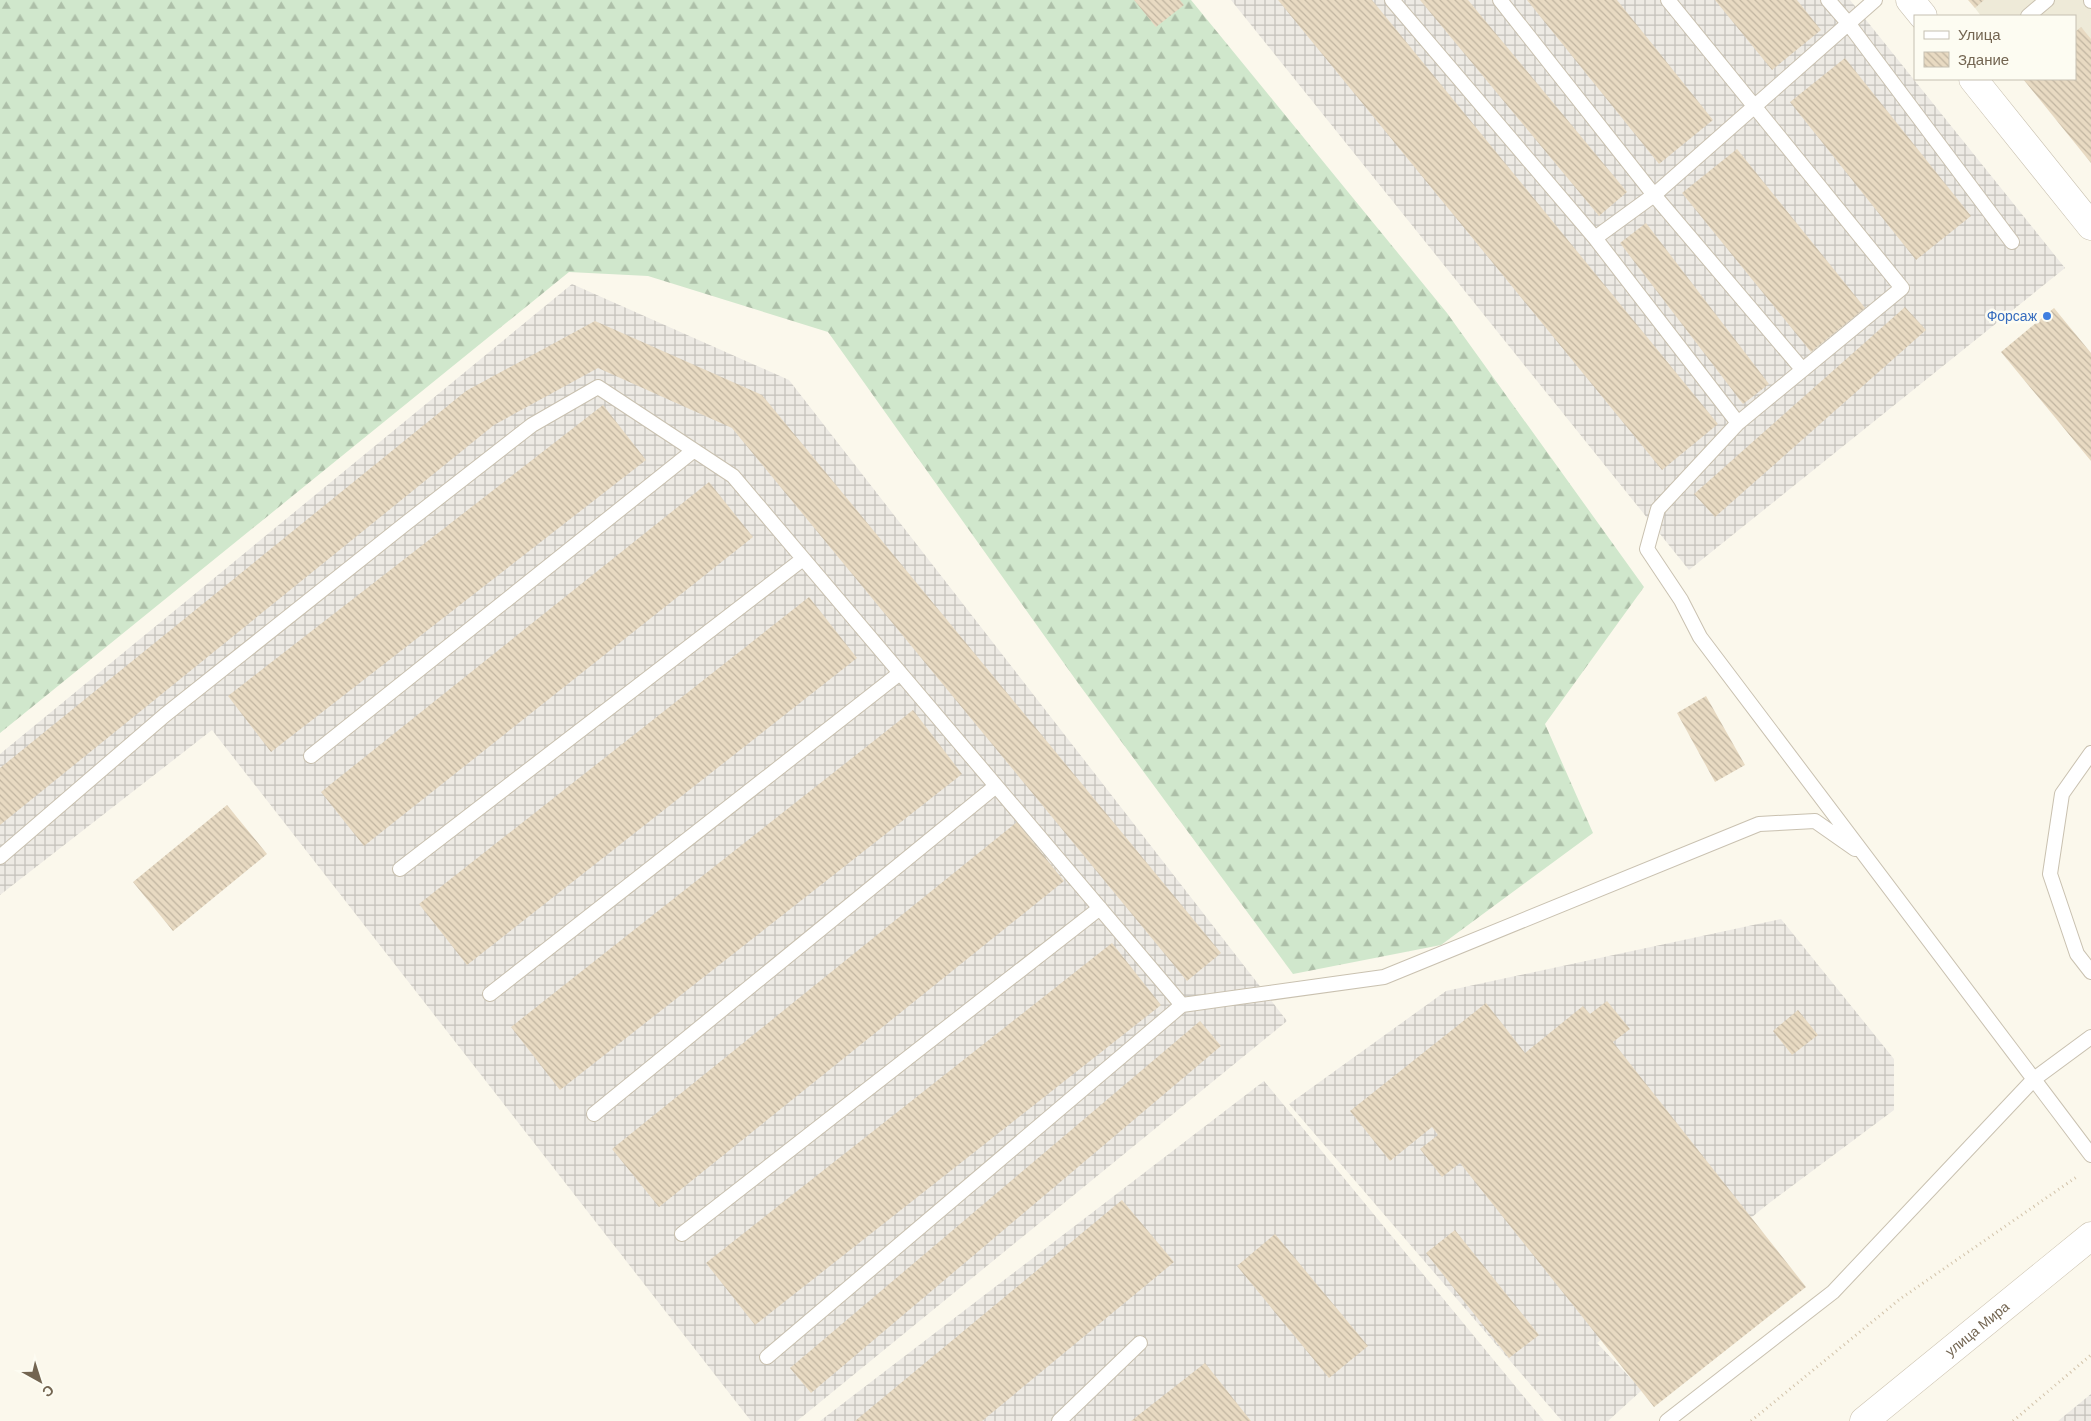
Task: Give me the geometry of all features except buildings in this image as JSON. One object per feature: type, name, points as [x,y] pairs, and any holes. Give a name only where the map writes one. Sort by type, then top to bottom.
[{"type":"street","points":[[1910,0],[1922,15]]},
{"type":"street","points":[[1974,80],[2091,226]]},
{"type":"street","name":"улица Мира","points":[[1864,1421],[2091,1236]]},
{"type":"lane","points":[[1392,0],[1595,238],[1738,423]]},
{"type":"lane","points":[[1500,0],[1654,195],[1802,369]]},
{"type":"lane","points":[[1668,0],[1902,288],[1738,423],[1658,509],[1647,550],[1681,600],[1700,636],[2091,1155]]},
{"type":"lane","points":[[1828,0],[1848,23],[2012,242]]},
{"type":"lane","points":[[1595,238],[1654,195],[1875,0]]},
{"type":"lane","points":[[2029,15],[2047,0]]},
{"type":"lane","points":[[0,857],[165,715],[532,425],[598,387],[733,476],[1182,1005]]},
{"type":"lane","points":[[311,756],[693,451]]},
{"type":"lane","points":[[400,869],[803,559]]},
{"type":"lane","points":[[490,994],[900,673]]},
{"type":"lane","points":[[2091,753],[2062,794],[2050,874],[2077,954],[2091,972]]},
{"type":"lane","points":[[594,1114],[996,786]]},
{"type":"lane","points":[[767,1357],[1182,1005],[1384,977],[1759,824],[1815,822],[1866,857]]},
{"type":"lane","points":[[682,1234],[1100,908]]},
{"type":"lane","points":[[1667,1421],[1833,1292],[2034,1079],[2091,1037]]},
{"type":"lane","points":[[1059,1421],[1140,1343]]},
{"type":"path","points":[[1751,1421],[1900,1299],[2084,1173]]},
{"type":"path","points":[[2013,1421],[2091,1355]]},
{"type":"shaded area","points":[[1231,0],[1850,0],[2065,268],[1689,570]]},
{"type":"shaded area","points":[[1969,0],[2091,0],[2091,160],[2030,80],[2076,80],[2076,15],[1980,15]]},
{"type":"shaded area","points":[[572,284],[789,380],[1287,1021],[797,1421],[751,1421],[212,730],[0,895],[0,754]]},
{"type":"shaded area","points":[[1781,919],[1894,1059],[1894,1110],[1768,1204],[1597,1343],[1642,1390],[1608,1421],[1562,1421],[1289,1104],[1446,991]]},
{"type":"shaded area","points":[[1264,1081],[1544,1421],[820,1421]]},
{"type":"shaded area","points":[[2091,1394],[2091,1421],[2058,1421]]},
{"type":"green space","points":[[0,0],[1191,0],[1447,313],[1644,587],[1545,724],[1593,833],[1441,945],[1293,974],[1078,683],[828,332],[648,276],[569,272],[0,733]]},
{"type":"place","name":"Форсаж","points":[[2047,316]]}]
